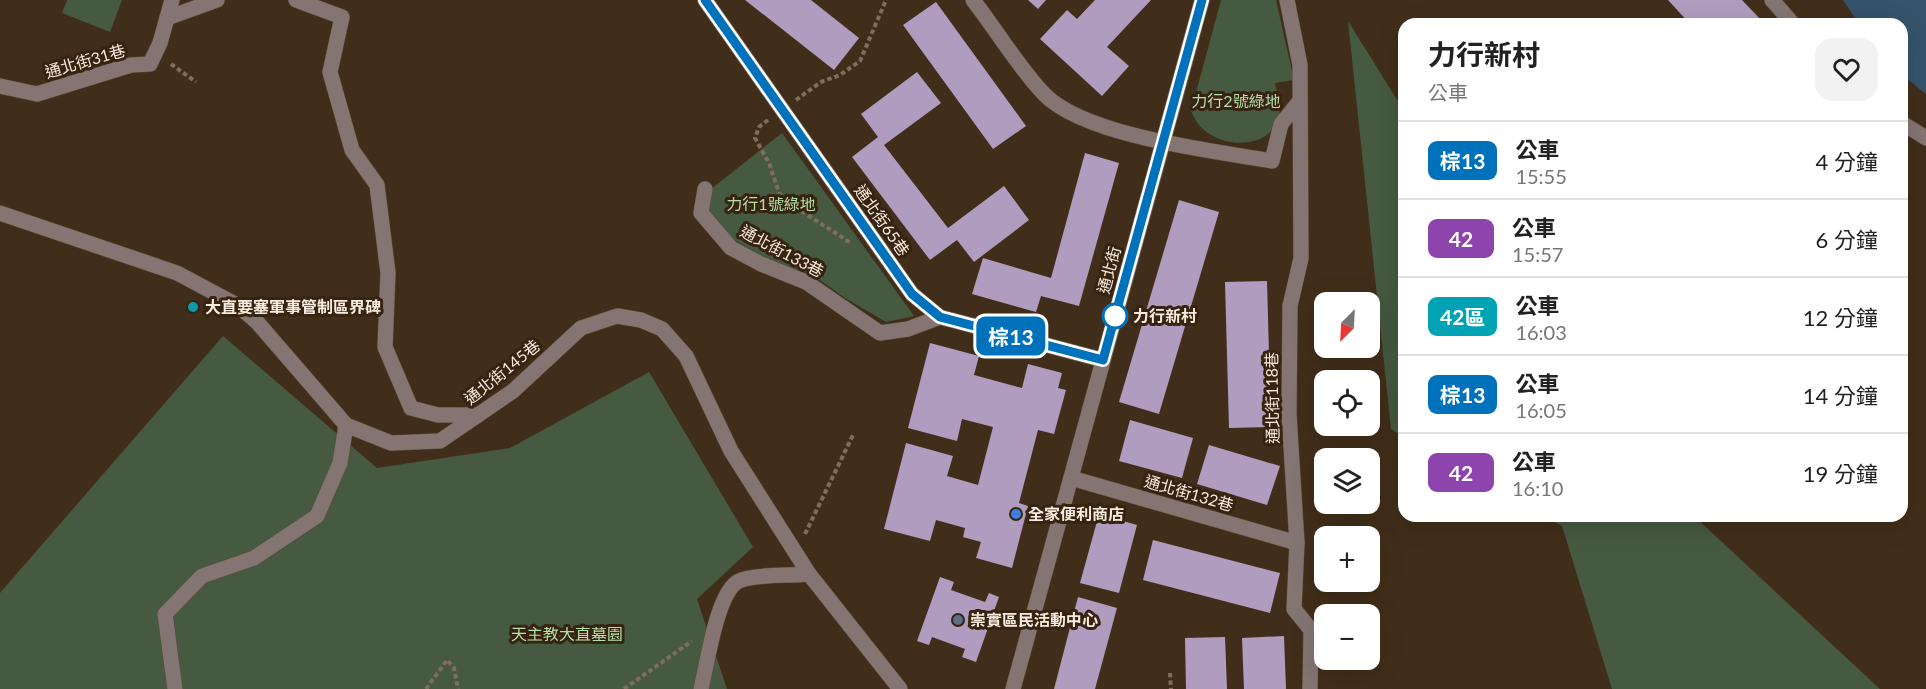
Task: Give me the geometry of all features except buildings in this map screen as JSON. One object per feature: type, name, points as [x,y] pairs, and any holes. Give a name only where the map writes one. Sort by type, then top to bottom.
[{"type":"street","points":[[154,56],[172,0]]},
{"type":"street","points":[[167,18],[216,0]]},
{"type":"street","points":[[296,0],[342,17],[330,72],[352,150],[377,185],[388,273],[385,347],[411,408],[438,415],[478,415]]},
{"type":"street","name":"通北街65巷","points":[[705,0],[912,294],[940,317],[1103,360]]},
{"type":"street","points":[[973,0],[1045,95],[1071,115],[1163,142],[1272,161],[1281,124],[1299,102]]},
{"type":"street","name":"通北街","points":[[1013,689],[1202,0]]},
{"type":"street","name":"通北街118巷","points":[[1287,0],[1300,65],[1301,258],[1290,306],[1289,414],[1298,543],[1294,609],[1311,630],[1310,689]]},
{"type":"street","points":[[1772,0],[1788,18]]},
{"type":"street","name":"通北街31巷","points":[[0,86],[37,94],[131,65],[150,64],[154,56]]},
{"type":"street","points":[[1908,127],[1926,138]]},
{"type":"street","name":"通北街133巷","points":[[705,189],[701,213],[731,248],[761,264],[806,282],[880,333],[908,328],[940,317]]},
{"type":"street","name":"通北街145巷","points":[[0,213],[177,273],[237,305],[257,322],[346,425],[391,443],[440,441],[513,390],[582,328],[617,316],[641,320],[662,329],[687,356],[731,451],[809,574],[900,689]]},
{"type":"street","points":[[175,689],[165,614],[202,576],[254,558],[317,516],[340,463],[346,425]]},
{"type":"street","name":"通北街132巷","points":[[1071,478],[1298,543]]},
{"type":"street","points":[[701,689],[717,624],[730,587],[740,580],[809,574]]},
{"type":"path","points":[[154,56],[170,63],[196,82]]},
{"type":"path","points":[[796,554],[854,433]]},
{"type":"path","points":[[624,689],[717,624]]},
{"type":"path","points":[[426,689],[447,660],[454,668],[458,689]]},
{"type":"path","points":[[1170,674],[1171,689]]},
{"type":"green space","points":[[67,0],[122,0],[110,32],[62,13]]},
{"type":"green space","name":"力行2號綠地","points":[[1221,0],[1276,0],[1294,80],[1275,83],[1280,108],[1279,116],[1267,135],[1258,140],[1235,143],[1213,136],[1200,126],[1191,111]]},
{"type":"green space","points":[[1348,21],[1398,101],[1398,433],[1391,429],[1380,325],[1380,292],[1377,292]]},
{"type":"green space","name":"力行1號綠地","points":[[782,133],[914,316],[886,322],[845,298],[813,275],[771,261],[734,240],[708,214],[711,189]]},
{"type":"green space","name":"天主教大直墓園","points":[[223,336],[377,468],[510,448],[649,372],[753,547],[697,599],[727,689],[0,689],[0,593]]},
{"type":"green space","points":[[1555,522],[1700,522],[1880,689],[1612,689],[1562,526]]},
{"type":"water","points":[[1843,0],[1926,0],[1926,94],[1908,80],[1908,18],[1855,18]]},
{"type":"bus line","name":"棕13","points":[[705,0],[912,294],[940,317],[1103,360],[1202,0]]},
{"type":"place","name":"大直要塞軍事管制區界碑","points":[[193,307]]},
{"type":"place","name":"力行新村","points":[[1115,316]]},
{"type":"place","name":"全家便利商店","points":[[1016,514]]},
{"type":"place","name":"崇實區民活動中心","points":[[958,620]]}]
